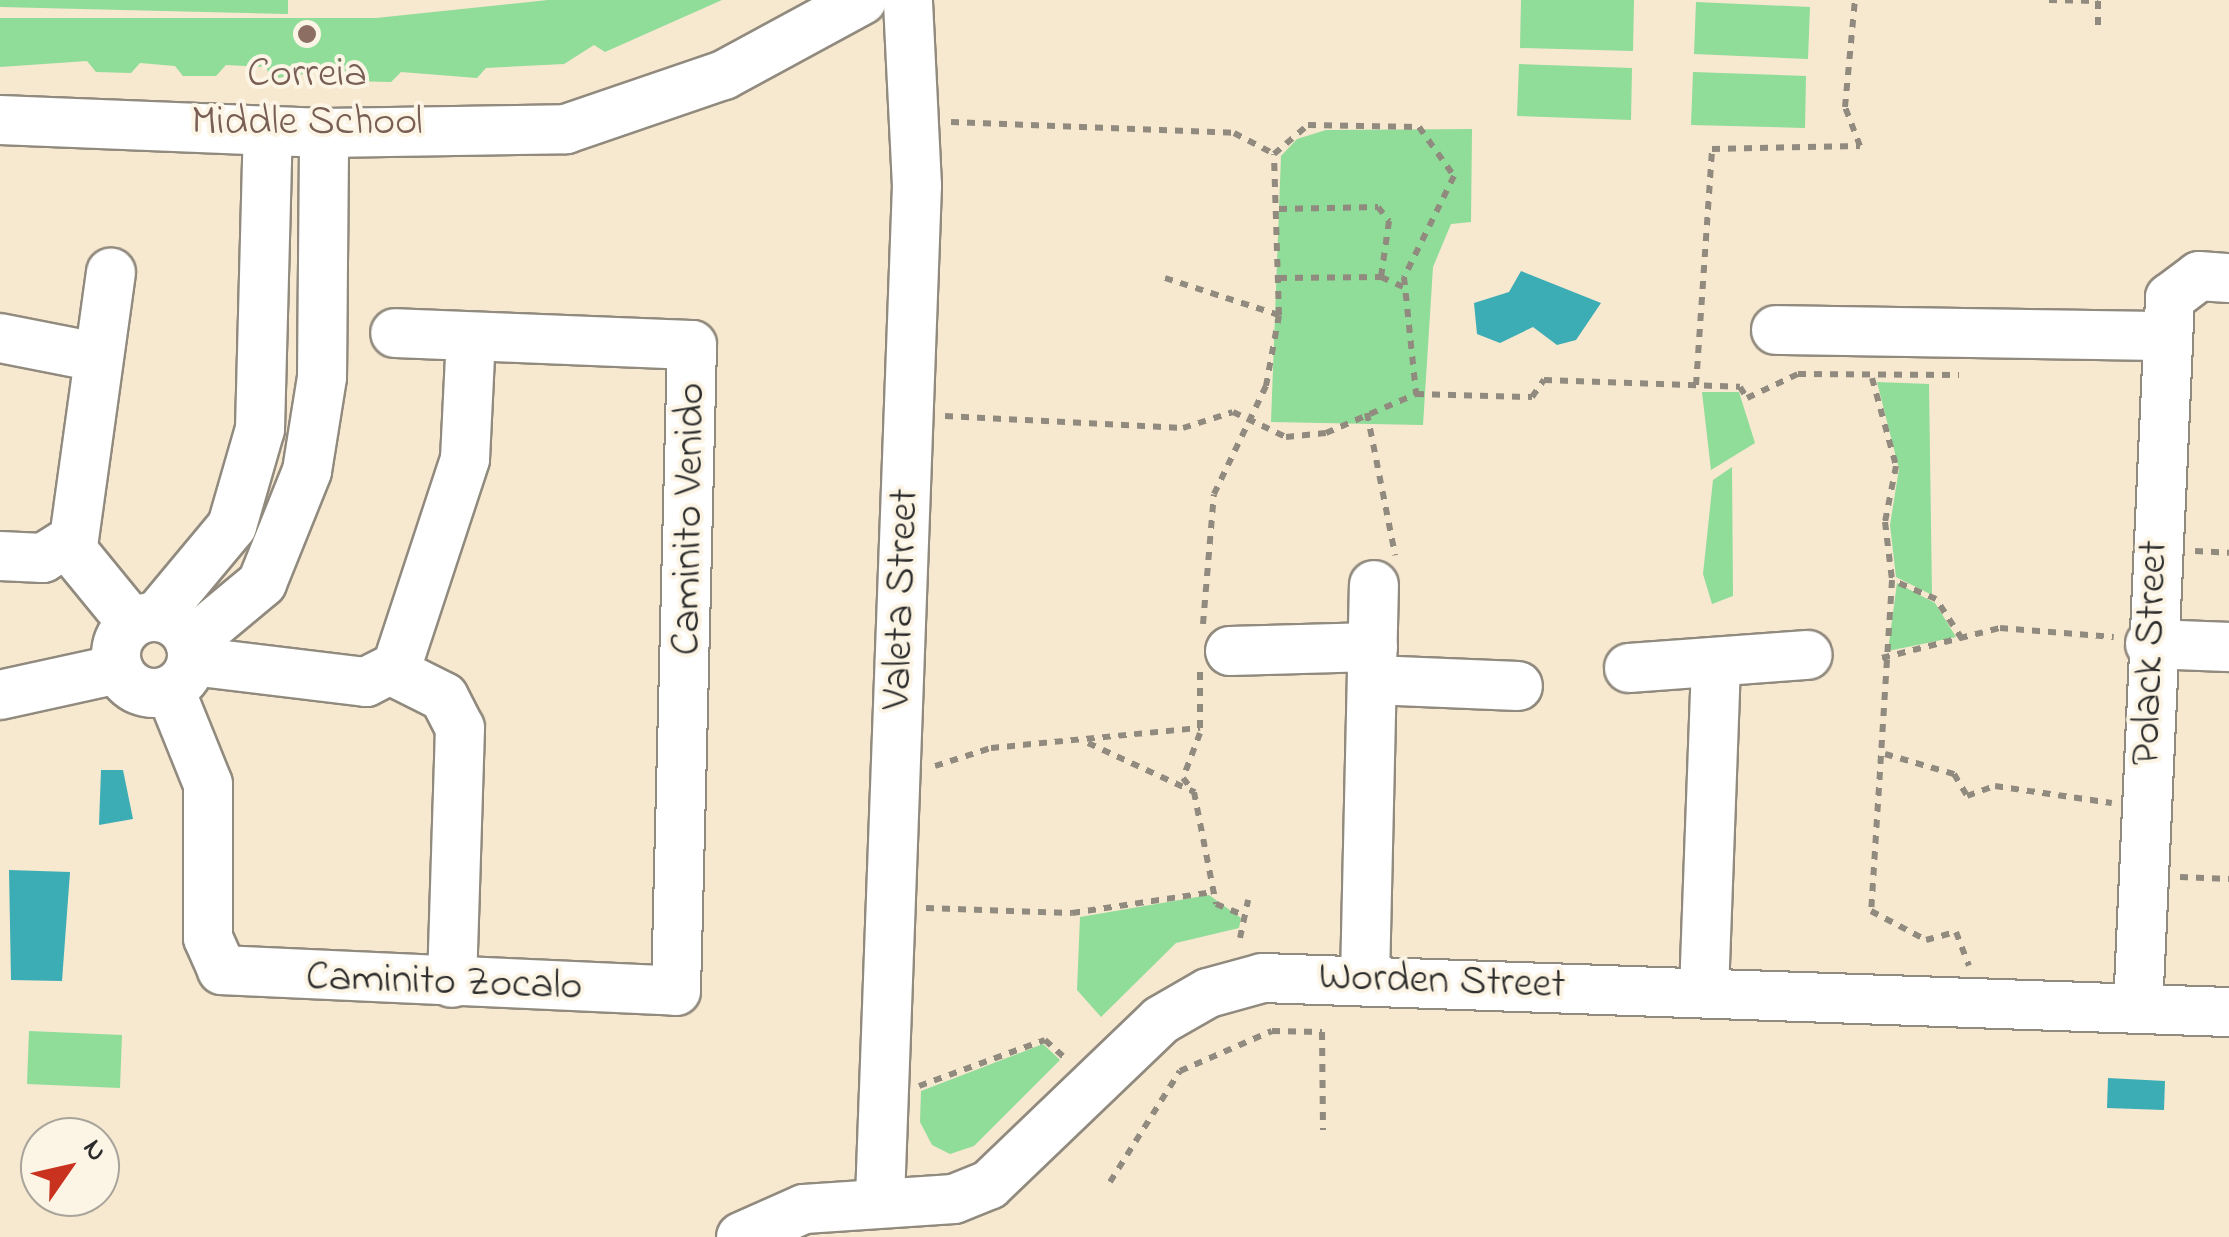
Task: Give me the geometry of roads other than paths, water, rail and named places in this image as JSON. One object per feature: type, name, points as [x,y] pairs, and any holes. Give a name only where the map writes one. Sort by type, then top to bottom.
[{"type":"street","points":[[0,120],[324,133],[566,129],[724,75],[862,0]]},
{"type":"street","name":"Valeta Street","points":[[880,1199],[916,186],[908,0]]},
{"type":"street","points":[[168,647],[232,526],[257,444],[268,131]]},
{"type":"street","points":[[168,647],[262,582],[307,471],[322,378],[324,133]]},
{"type":"street","points":[[69,546],[111,274]]},
{"type":"street","points":[[1776,330],[2168,317],[2200,276],[2229,278]]},
{"type":"street","name":"Polack Street","points":[[2138,1009],[2135,641],[2168,317]]},
{"type":"street","name":"Caminito Venido","points":[[394,333],[692,345],[676,991]]},
{"type":"street","points":[[0,696],[118,669],[117,644],[168,647],[366,682],[392,671],[406,654],[465,459],[471,337]]},
{"type":"street","points":[[0,338],[97,357]]},
{"type":"street","points":[[69,546],[168,647]]},
{"type":"street","points":[[0,556],[42,558],[69,546]]},
{"type":"street","points":[[1365,979],[1374,585]]},
{"type":"street","points":[[2135,641],[2229,647]]},
{"type":"street","name":"Caminito Zocalo","points":[[168,647],[208,784],[216,965],[247,976],[676,991]]},
{"type":"street","points":[[1230,651],[1373,663],[1518,686]]},
{"type":"street","points":[[1629,668],[1808,656]]},
{"type":"street","points":[[1704,992],[1716,664]]},
{"type":"street","points":[[392,671],[444,697],[458,720],[452,983]]},
{"type":"street","name":"Worden Street","points":[[740,1237],[804,1209],[880,1199],[954,1199],[1002,1177],[1136,1040],[1208,993],[1279,976],[2229,1012]]},
{"type":"water","points":[[1521,271],[1601,303],[1576,340],[1557,345],[1533,327],[1500,343],[1477,334],[1474,303],[1509,292]]},
{"type":"water","points":[[101,770],[123,770],[133,819],[99,825]]},
{"type":"water","points":[[9,870],[70,872],[62,981],[11,980]]},
{"type":"water","points":[[2108,1078],[2165,1081],[2164,1110],[2107,1108]]},
{"type":"place","name":"Correia Middle School","points":[[307,34]]}]
